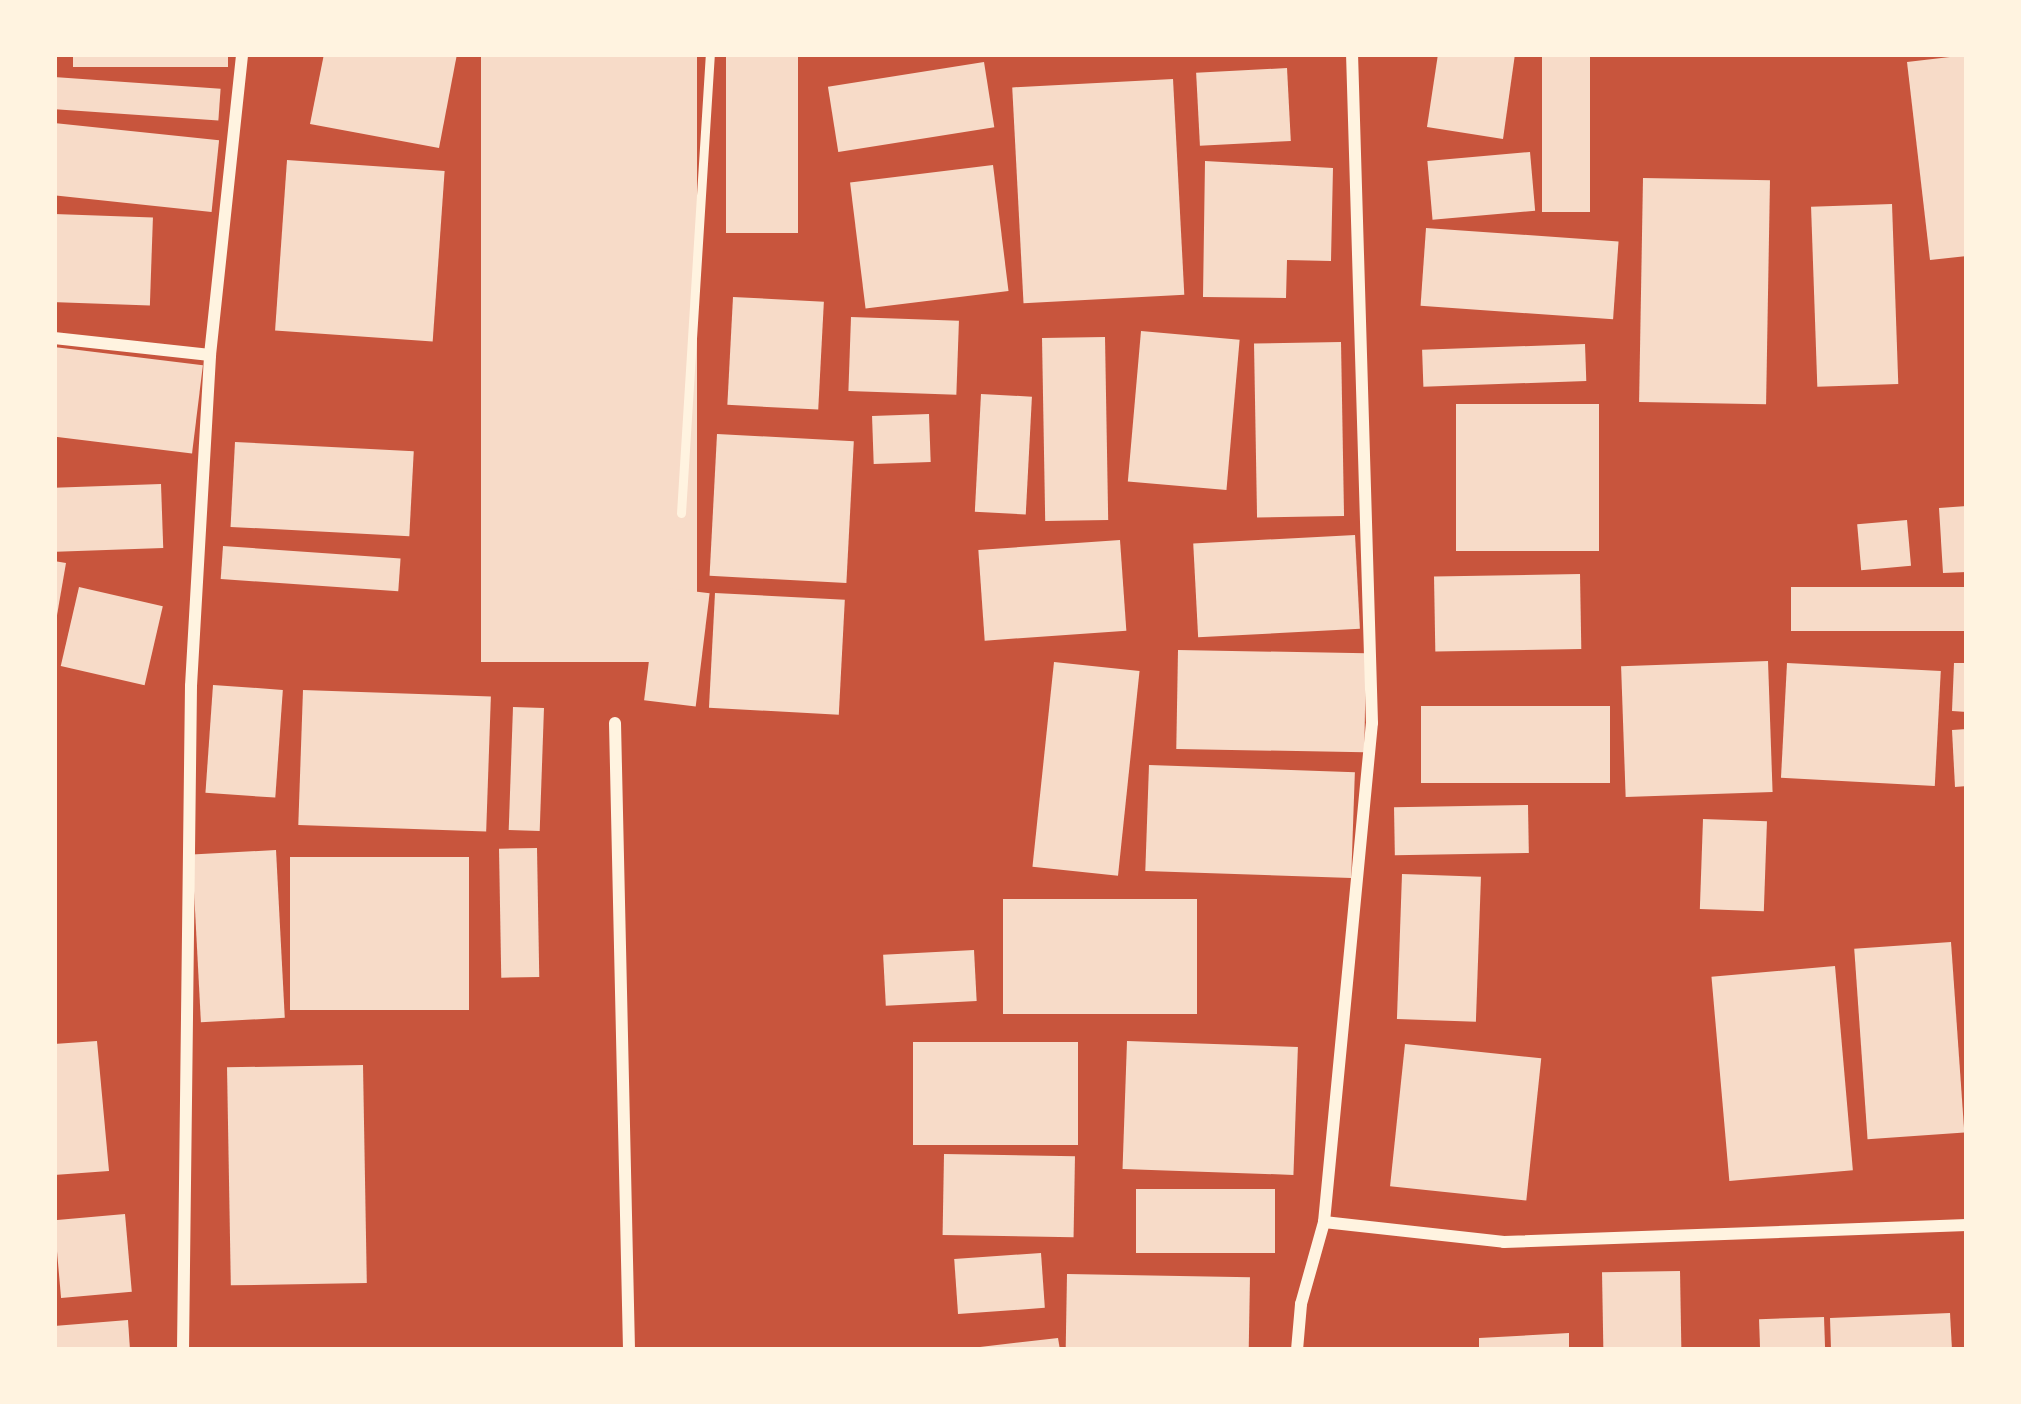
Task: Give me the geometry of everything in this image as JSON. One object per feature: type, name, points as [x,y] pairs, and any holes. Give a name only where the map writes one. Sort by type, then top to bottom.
[{"type":"street","points":[[183,1350],[191,686],[210,355],[242,54]]},
{"type":"street","points":[[1298,1350],[1301,1304],[1324,1222],[1372,723],[1352,54]]},
{"type":"street","points":[[54,338],[210,355]]},
{"type":"street","points":[[614,723],[629,1350]]},
{"type":"street","points":[[1324,1222],[1504,1242],[1967,1226]]},
{"type":"lane","points":[[681,513],[710,54]]},
{"type":"building","points":[[73,54],[228,54],[228,67],[73,67]]},
{"type":"building","points":[[324,54],[457,54],[439,148],[310,124]]},
{"type":"building","points":[[481,54],[697,54],[697,662],[481,662]]},
{"type":"building","points":[[726,54],[798,54],[798,233],[726,233]]},
{"type":"building","points":[[1438,54],[1515,54],[1503,139],[1427,127]]},
{"type":"building","points":[[1542,54],[1590,54],[1590,212],[1542,212]]},
{"type":"building","points":[[1967,55],[1967,256],[1930,260],[1907,62]]},
{"type":"building","points":[[984,62],[994,127],[838,152],[828,87]]},
{"type":"building","points":[[1287,68],[1291,141],[1200,146],[1196,73]]},
{"type":"building","points":[[54,77],[221,89],[218,121],[54,109]]},
{"type":"building","points":[[1173,79],[1184,295],[1024,303],[1012,87]]},
{"type":"building","points":[[54,123],[219,140],[212,212],[54,195]]},
{"type":"building","points":[[1530,152],[1535,211],[1433,220],[1427,161]]},
{"type":"building","points":[[287,160],[445,171],[433,342],[275,331]]},
{"type":"building","points":[[1205,161],[1333,168],[1331,261],[1287,260],[1286,298],[1203,297]]},
{"type":"building","points":[[993,165],[1008,291],[866,309],[850,183]]},
{"type":"building","points":[[1643,178],[1770,180],[1766,404],[1639,402]]},
{"type":"building","points":[[1892,204],[1898,384],[1817,387],[1811,207]]},
{"type":"building","points":[[54,214],[153,217],[150,305],[54,302]]},
{"type":"building","points":[[1426,228],[1619,241],[1613,319],[1421,306]]},
{"type":"building","points":[[733,297],[824,302],[818,410],[727,405]]},
{"type":"building","points":[[851,317],[959,321],[956,395],[848,391]]},
{"type":"building","points":[[1141,331],[1240,340],[1226,490],[1128,481]]},
{"type":"building","points":[[1105,337],[1108,520],[1045,521],[1042,338]]},
{"type":"building","points":[[1341,342],[1344,516],[1257,517],[1254,344]]},
{"type":"building","points":[[1585,344],[1586,381],[1423,387],[1422,350]]},
{"type":"building","points":[[54,347],[203,365],[192,454],[54,437]]},
{"type":"building","points":[[981,394],[1032,397],[1026,515],[975,512]]},
{"type":"building","points":[[1456,404],[1599,404],[1599,551],[1456,551]]},
{"type":"building","points":[[929,414],[931,462],[874,464],[872,416]]},
{"type":"building","points":[[717,434],[854,441],[846,583],[710,576]]},
{"type":"building","points":[[235,442],[414,451],[409,536],[231,527]]},
{"type":"building","points":[[161,484],[163,548],[56,552],[54,488]]},
{"type":"building","points":[[1967,506],[1967,572],[1943,573],[1939,508]]},
{"type":"building","points":[[1907,520],[1911,566],[1861,570],[1857,524]]},
{"type":"building","points":[[1355,535],[1360,629],[1198,637],[1193,543]]},
{"type":"building","points":[[1120,540],[1126,631],[985,641],[978,550]]},
{"type":"building","points":[[223,546],[401,558],[398,591],[221,579]]},
{"type":"building","points":[[54,561],[66,563],[56,621],[54,621]]},
{"type":"building","points":[[1580,574],[1581,649],[1435,652],[1434,577]]},
{"type":"building","points":[[79,587],[163,606],[145,685],[61,666]]},
{"type":"building","points":[[658,587],[710,593],[696,706],[644,700]]},
{"type":"building","points":[[1791,587],[1967,587],[1967,631],[1791,631]]},
{"type":"building","points":[[715,593],[845,600],[839,715],[709,708]]},
{"type":"building","points":[[1178,650],[1366,653],[1364,752],[1176,749]]},
{"type":"building","points":[[1768,661],[1773,792],[1626,797],[1621,666]]},
{"type":"building","points":[[1054,662],[1140,671],[1118,876],[1032,867]]},
{"type":"building","points":[[1787,663],[1941,671],[1935,786],[1781,778]]},
{"type":"building","points":[[1954,663],[1967,663],[1967,712],[1952,711]]},
{"type":"building","points":[[213,685],[283,690],[275,798],[205,793]]},
{"type":"building","points":[[303,690],[491,697],[486,831],[298,825]]},
{"type":"building","points":[[1421,706],[1610,706],[1610,783],[1421,783]]},
{"type":"building","points":[[513,707],[544,708],[540,831],[509,830]]},
{"type":"building","points":[[1967,729],[1967,786],[1955,787],[1952,730]]},
{"type":"building","points":[[1149,765],[1355,772],[1351,878],[1145,871]]},
{"type":"building","points":[[1528,805],[1529,853],[1395,855],[1394,807]]},
{"type":"building","points":[[1703,819],[1767,821],[1764,911],[1700,909]]},
{"type":"building","points":[[537,848],[539,977],[501,978],[499,849]]},
{"type":"building","points":[[276,850],[285,1018],[201,1022],[192,854]]},
{"type":"building","points":[[290,857],[469,857],[469,1010],[290,1010]]},
{"type":"building","points":[[1402,874],[1481,877],[1476,1022],[1397,1019]]},
{"type":"building","points":[[1003,899],[1197,899],[1197,1014],[1003,1014]]},
{"type":"building","points":[[1951,942],[1964,1133],[1868,1139],[1854,949]]},
{"type":"building","points":[[974,950],[977,1001],[886,1006],[883,955]]},
{"type":"building","points":[[1835,966],[1853,1170],[1729,1181],[1711,977]]},
{"type":"building","points":[[97,1041],[109,1171],[54,1175],[54,1044]]},
{"type":"building","points":[[1127,1041],[1298,1047],[1293,1175],[1123,1169]]},
{"type":"building","points":[[913,1042],[1078,1042],[1078,1145],[913,1145]]},
{"type":"building","points":[[1405,1044],[1541,1058],[1526,1201],[1390,1186]]},
{"type":"building","points":[[363,1065],[367,1283],[231,1285],[227,1067]]},
{"type":"building","points":[[944,1154],[1075,1156],[1074,1237],[943,1235]]},
{"type":"building","points":[[1136,1189],[1275,1189],[1275,1253],[1136,1253]]},
{"type":"building","points":[[125,1214],[132,1292],[61,1298],[54,1220]]},
{"type":"building","points":[[1041,1253],[1045,1308],[958,1314],[954,1259]]},
{"type":"building","points":[[1680,1271],[1681,1350],[1603,1350],[1602,1272]]},
{"type":"building","points":[[1067,1274],[1250,1277],[1249,1350],[1066,1350]]},
{"type":"building","points":[[1950,1313],[1952,1350],[1831,1350],[1830,1318]]},
{"type":"building","points":[[1824,1317],[1825,1350],[1760,1350],[1759,1319]]},
{"type":"building","points":[[128,1320],[130,1350],[54,1350],[54,1326]]},
{"type":"building","points":[[1569,1333],[1569,1350],[1479,1350],[1479,1338]]},
{"type":"building","points":[[1058,1338],[1060,1350],[980,1350],[980,1347]]}]
